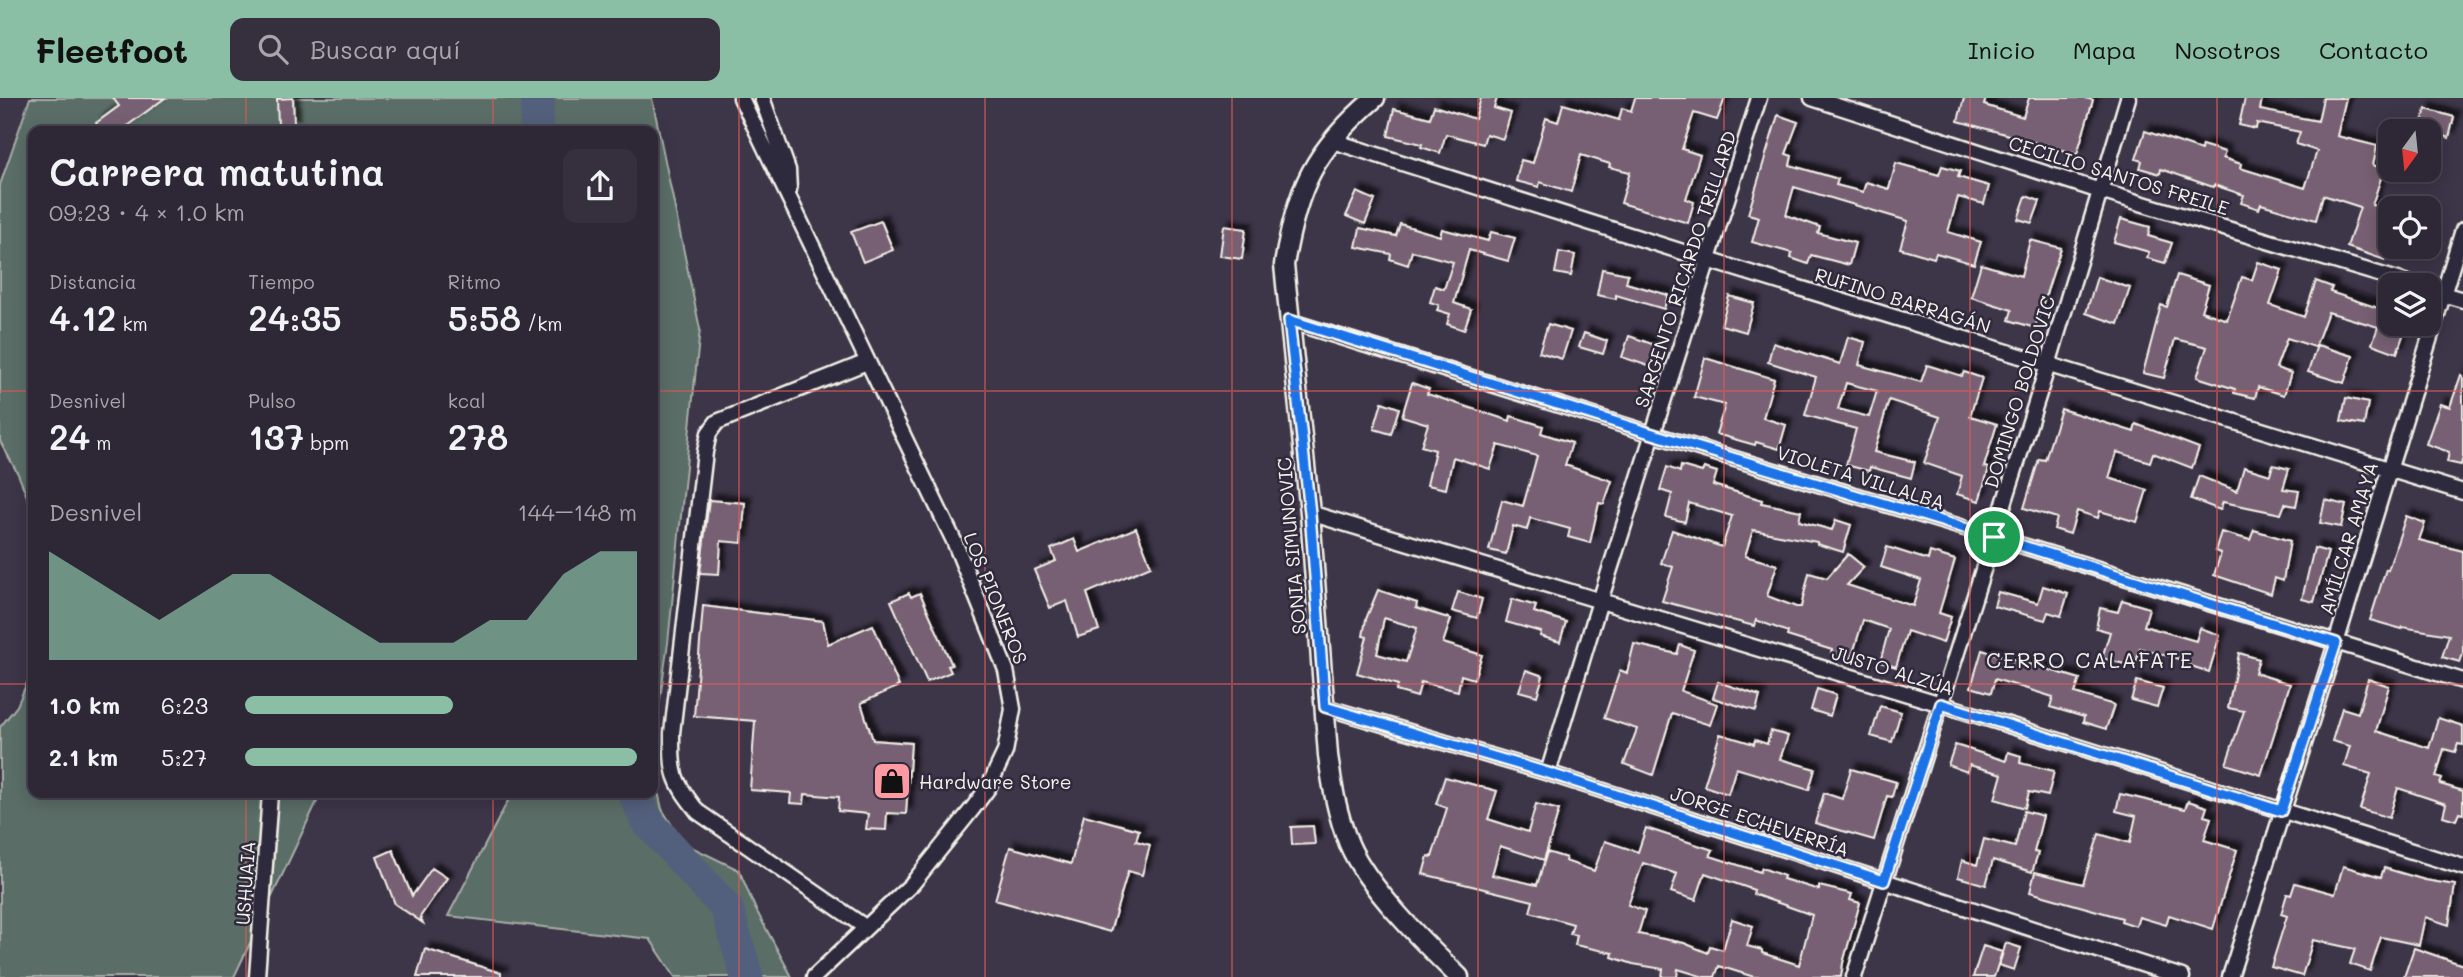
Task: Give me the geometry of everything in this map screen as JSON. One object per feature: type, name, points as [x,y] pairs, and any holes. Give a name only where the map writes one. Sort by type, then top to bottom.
[{"type":"street","name":"LOS PIONEROS","points":[[741,98],[954,541],[1006,670],[1013,709],[1005,752],[988,788],[912,884],[814,977]]},
{"type":"street","name":"LOS PIONEROS","points":[[762,98],[788,170],[789,195]]},
{"type":"street","name":"SONIA SIMUNOVIC","points":[[1375,98],[1314,163],[1304,185],[1284,265],[1310,513],[1325,707],[1333,789],[1350,847],[1396,910],[1459,977]]},
{"type":"street","name":"SARGENTO RICARDO TRILLARD","points":[[1548,773],[1759,98]]},
{"type":"street","name":"CECILIO SANTOS FREILE","points":[[1812,98],[2100,191],[2378,274]]},
{"type":"street","name":"DOMINGO BOLDOVIC","points":[[1854,977],[2048,365],[2128,98]]},
{"type":"street","name":"RUFINO BARRAGÁN","points":[[1333,141],[1708,260],[2463,492]]},
{"type":"street","name":"AMÍLCAR AMAYA","points":[[2441,281],[2463,230]]},
{"type":"street","points":[[2441,293],[2463,300]]},
{"type":"street","name":"VIOLETA VILLALBA","points":[[1289,320],[2463,681]]},
{"type":"street","name":"AMÍLCAR AMAYA","points":[[2231,977],[2389,470],[2424,336]]},
{"type":"street","points":[[865,928],[698,812],[680,789],[672,769],[672,733],[709,433],[717,422],[867,362]]},
{"type":"street","name":"JUSTO ALZÚA","points":[[1310,513],[1941,704],[2463,867]]},
{"type":"street","name":"JORGE ECHEVERRÍA","points":[[1325,707],[1548,773],[2182,977]]},
{"type":"street","name":"USHUAIA","points":[[257,977],[270,798]]},
{"type":"green space","points":[[30,98],[652,98],[658,126],[28,126],[28,499],[0,441],[0,185]]},
{"type":"green space","points":[[658,127],[700,329],[668,643],[658,712]]},
{"type":"green space","points":[[28,681],[28,798],[319,798],[234,977],[0,977],[0,727],[17,706]]},
{"type":"green space","points":[[658,792],[662,809],[683,843],[739,870],[755,908],[792,977],[675,977],[650,939],[448,916],[509,798],[658,798]]},
{"type":"building","points":[[113,98],[165,98],[127,126],[98,126],[96,123],[119,106]]},
{"type":"building","points":[[293,98],[294,124],[278,125],[277,99]]},
{"type":"building","points":[[1481,98],[1497,98],[1494,108],[1511,113],[1503,139],[1486,134],[1483,144],[1446,134],[1440,153],[1421,147],[1422,144],[1388,136],[1394,109],[1430,118],[1434,106],[1475,119]]},
{"type":"building","points":[[1635,98],[1725,98],[1717,120],[1694,113],[1682,149],[1700,155],[1686,199],[1694,202],[1688,223],[1621,203],[1630,172],[1609,167],[1610,164],[1581,155],[1571,192],[1540,182],[1539,187],[1516,181],[1521,160],[1533,163],[1546,118],[1558,122],[1563,104],[1619,120],[1622,108],[1631,111]]},
{"type":"building","points":[[1964,98],[1986,98],[1984,105],[2023,117],[2029,98],[2093,100],[2077,154],[1958,121]]},
{"type":"building","points":[[2245,98],[2262,98],[2260,110],[2318,121],[2323,98],[2346,98],[2337,136],[2377,146],[2373,165],[2378,167],[2380,182],[2372,205],[2378,207],[2378,258],[2347,247],[2360,207],[2323,195],[2316,220],[2261,204],[2259,209],[2241,203],[2244,195],[2161,169],[2160,174],[2140,168],[2142,161],[2136,159],[2145,131],[2201,150],[2202,145],[2225,152],[2223,158],[2241,164],[2240,168],[2305,188],[2317,151],[2296,144],[2300,132],[2257,123],[2256,129],[2239,125]]},
{"type":"building","points":[[2426,109],[2454,117],[2449,138],[2441,135],[2441,119],[2423,119]]},
{"type":"building","points":[[1778,115],[1798,122],[1786,154],[1792,156],[1790,165],[1838,179],[1836,185],[1863,192],[1866,182],[1889,189],[1896,163],[1939,175],[1942,166],[1960,171],[1958,177],[1989,186],[1984,204],[1958,197],[1948,232],[1981,242],[1974,264],[1936,253],[1934,258],[1900,248],[1908,221],[1794,187],[1786,215],[1820,227],[1818,233],[1855,243],[1849,265],[1811,255],[1808,264],[1791,258],[1792,253],[1752,242],[1759,217],[1748,214]]},
{"type":"building","points":[[1357,192],[1375,200],[1365,224],[1346,216]]},
{"type":"building","points":[[2026,196],[2040,201],[2032,223],[2018,219]]},
{"type":"building","points":[[2121,219],[2150,227],[2148,236],[2172,243],[2165,263],[2147,258],[2149,252],[2114,242]]},
{"type":"building","points":[[881,221],[893,250],[863,262],[851,232]]},
{"type":"building","points":[[1400,224],[1440,236],[1442,229],[1488,241],[1491,232],[1515,238],[1508,261],[1469,250],[1454,303],[1471,309],[1464,330],[1447,324],[1450,314],[1437,310],[1439,305],[1430,302],[1435,286],[1444,289],[1453,262],[1412,251],[1408,265],[1390,259],[1391,254],[1356,247],[1360,228],[1396,236]]},
{"type":"building","points":[[1224,226],[1246,229],[1242,259],[1220,256]]},
{"type":"building","points":[[2030,240],[2061,248],[2035,328],[2009,320],[2012,310],[1971,297],[1981,264],[2021,276]]},
{"type":"building","points":[[1559,252],[1575,255],[1571,276],[1555,273]]},
{"type":"building","points":[[2258,262],[2282,270],[2270,305],[2304,317],[2316,281],[2332,287],[2330,292],[2378,308],[2378,327],[2328,312],[2315,347],[2287,338],[2276,368],[2291,373],[2284,395],[2258,387],[2255,398],[2234,393],[2235,389],[2197,377],[2207,347],[2175,339],[2164,378],[2143,373],[2161,305],[2167,307],[2177,275],[2209,285],[2201,311],[2227,320],[2242,277],[2252,280]]},
{"type":"building","points":[[1602,269],[1628,274],[1626,283],[1668,295],[1664,309],[1616,295],[1616,299],[1597,295]]},
{"type":"building","points":[[2097,277],[2130,288],[2118,324],[2086,313]]},
{"type":"building","points":[[1729,296],[1754,303],[1746,332],[1721,325]]},
{"type":"building","points":[[1548,324],[1571,331],[1562,359],[1539,352]]},
{"type":"building","points":[[2378,327],[2378,336],[2403,336],[2397,353],[2372,344]]},
{"type":"building","points":[[1584,333],[1607,341],[1603,354],[1579,347]]},
{"type":"building","points":[[1629,336],[1658,346],[1651,367],[1622,357]]},
{"type":"building","points":[[1848,337],[1865,342],[1859,365],[1921,382],[1927,365],[1962,376],[1964,372],[1982,378],[1970,416],[1997,424],[1984,467],[1989,468],[1979,501],[1957,494],[1962,476],[1924,463],[1940,417],[1889,400],[1874,452],[1915,462],[1911,478],[1870,467],[1869,471],[1846,465],[1856,429],[1805,415],[1816,377],[1768,362],[1773,343],[1840,364]],"holes":[[[1846,383],[1877,391],[1869,417],[1838,409]]]},
{"type":"building","points":[[2317,345],[2353,356],[2344,383],[2308,372]]},
{"type":"building","points":[[1705,358],[1774,379],[1763,418],[1786,425],[1779,449],[1716,434],[1725,405],[1694,397]]},
{"type":"building","points":[[2461,375],[2461,465],[2447,462],[2449,452],[2426,444],[2440,404],[2450,407]]},
{"type":"building","points":[[1412,383],[1429,389],[1427,394],[1510,421],[1511,416],[1543,426],[1541,433],[1572,443],[1565,465],[1612,481],[1604,504],[1599,503],[1590,543],[1568,537],[1570,529],[1530,518],[1527,530],[1513,526],[1506,554],[1489,550],[1502,500],[1523,506],[1537,456],[1498,445],[1490,469],[1453,457],[1446,489],[1427,485],[1435,450],[1421,446],[1428,424],[1402,416]]},
{"type":"building","points":[[2346,398],[2368,403],[2364,425],[2341,421]]},
{"type":"building","points":[[1382,402],[1399,408],[1391,434],[1374,429]]},
{"type":"building","points":[[2061,409],[2134,432],[2136,424],[2199,448],[2192,468],[2153,453],[2150,462],[2117,452],[2109,478],[2147,490],[2137,522],[2100,511],[2098,518],[2077,511],[2070,534],[2054,529],[2057,518],[2024,508],[2039,459],[2045,460]]},
{"type":"building","points":[[2273,465],[2289,469],[2283,489],[2299,491],[2296,506],[2285,504],[2281,514],[2223,502],[2220,510],[2191,499],[2199,476],[2237,491],[2244,467],[2270,475]]},
{"type":"building","points":[[1681,466],[1702,472],[1704,468],[1717,472],[1713,485],[1762,500],[1761,503],[1801,511],[1799,521],[1832,530],[1836,520],[1851,525],[1843,552],[1817,542],[1753,530],[1745,556],[1777,565],[1767,596],[1796,607],[1801,607],[1809,573],[1827,578],[1848,554],[1864,567],[1847,585],[1913,606],[1921,580],[1881,567],[1887,547],[1928,560],[1930,552],[1955,560],[1939,613],[1951,617],[1943,643],[1907,631],[1896,667],[1880,662],[1889,629],[1863,620],[1851,660],[1831,653],[1832,650],[1787,636],[1788,632],[1756,620],[1754,626],[1662,601],[1673,567],[1661,563],[1672,530],[1722,547],[1732,516],[1689,503],[1685,522],[1666,517],[1672,494],[1660,490],[1667,467],[1680,472]]},
{"type":"building","points":[[709,500],[745,503],[742,543],[721,541],[719,574],[700,573]]},
{"type":"building","points":[[2325,500],[2346,505],[2341,527],[2320,523]]},
{"type":"building","points":[[2406,516],[2425,523],[2419,540],[2463,551],[2463,654],[2460,662],[2442,657],[2449,635],[2403,627],[2402,629],[2370,620]]},
{"type":"building","points":[[1136,528],[1151,566],[1087,593],[1099,630],[1078,637],[1067,601],[1050,608],[1034,570],[1056,561],[1051,549],[1074,539],[1079,552]]},
{"type":"building","points":[[2254,530],[2290,541],[2283,581],[2275,578],[2271,594],[2214,575],[2221,553],[2215,551],[2221,532],[2250,540]]},
{"type":"building","points":[[2314,548],[2328,552],[2314,602],[2302,599]]},
{"type":"building","points":[[2043,586],[2068,594],[2061,616],[2048,612],[2045,620],[1994,606],[1998,592],[2038,603]]},
{"type":"building","points":[[1378,590],[1417,603],[1416,608],[1451,619],[1443,643],[1482,655],[1474,679],[1461,675],[1458,691],[1421,682],[1417,697],[1396,691],[1398,685],[1357,673],[1367,637],[1363,636],[1366,619]],"holes":[[[1384,618],[1417,628],[1406,662],[1377,654]]]},
{"type":"building","points":[[1458,592],[1482,599],[1477,618],[1452,611]]},
{"type":"building","points":[[909,593],[911,597],[920,593],[952,665],[948,666],[951,672],[927,682],[891,601]]},
{"type":"building","points":[[1512,599],[1536,606],[1534,612],[1566,622],[1560,642],[1540,636],[1541,632],[1506,622]]},
{"type":"building","points":[[2122,600],[2149,608],[2144,626],[2196,641],[2200,628],[2220,635],[2209,672],[2188,665],[2189,662],[2140,648],[2135,667],[2102,658],[2110,632],[2096,628],[2100,608],[2118,612]]},
{"type":"building","points":[[703,606],[823,621],[828,644],[873,625],[899,686],[861,703],[873,740],[911,743],[906,814],[887,813],[886,830],[866,829],[868,814],[838,811],[839,797],[805,794],[804,804],[790,803],[791,793],[750,790],[755,721],[694,716]]},
{"type":"building","points":[[1634,644],[1677,654],[1680,645],[1694,650],[1681,691],[1717,704],[1710,725],[1672,713],[1653,775],[1624,764],[1637,729],[1604,718],[1620,670],[1627,673]]},
{"type":"building","points":[[1982,650],[2080,679],[2075,693],[2114,705],[2106,729],[2083,722],[2084,717],[2050,707],[2053,697],[1995,679],[1991,693],[1971,687]]},
{"type":"building","points":[[2239,653],[2259,659],[2255,673],[2290,684],[2261,775],[2226,764],[2244,711],[2228,708]]},
{"type":"building","points":[[1526,670],[1543,676],[1537,696],[1519,691]]},
{"type":"building","points":[[2368,679],[2389,686],[2376,731],[2429,748],[2438,718],[2463,726],[2463,745],[2458,744],[2455,752],[2444,749],[2436,777],[2442,779],[2440,784],[2463,791],[2463,814],[2459,813],[2456,820],[2443,816],[2446,804],[2398,788],[2389,818],[2360,809],[2371,774],[2344,766],[2350,746],[2332,741],[2342,708],[2358,713]]},
{"type":"building","points":[[2137,681],[2163,688],[2157,707],[2131,700]]},
{"type":"building","points":[[1718,682],[1760,696],[1756,711],[1713,698]]},
{"type":"building","points":[[1817,689],[1836,695],[1830,716],[1811,710]]},
{"type":"building","points":[[1880,706],[1901,712],[1892,742],[1871,736]]},
{"type":"building","points":[[1771,731],[1788,736],[1780,759],[1815,769],[1809,790],[1736,768],[1728,794],[1704,786],[1720,734],[1754,744],[1755,740],[1767,744]]},
{"type":"building","points":[[1955,745],[2006,761],[2008,752],[2021,756],[2020,763],[2054,771],[2048,796],[2029,792],[2025,808],[1995,799],[2002,774],[1969,765],[1967,772],[1948,765]]},
{"type":"building","points":[[1851,769],[1896,782],[1892,797],[1887,796],[1874,840],[1815,823],[1824,793],[1842,799]]},
{"type":"building","points":[[1445,777],[1497,791],[1488,819],[1528,832],[1536,804],[1559,810],[1544,860],[1500,846],[1492,875],[1537,885],[1547,852],[1594,871],[1605,841],[1638,852],[1646,828],[1713,850],[1710,856],[1760,872],[1762,868],[1784,876],[1783,879],[1819,890],[1819,886],[1852,894],[1850,900],[1860,903],[1841,977],[1754,977],[1719,966],[1715,977],[1704,977],[1678,969],[1677,977],[1662,977],[1663,969],[1633,964],[1612,957],[1613,953],[1575,945],[1577,935],[1570,934],[1573,924],[1530,912],[1533,901],[1423,874],[1428,856],[1432,857],[1447,808],[1436,804]],"holes":[[[1643,863],[1677,874],[1671,892],[1696,900],[1705,873],[1812,915],[1799,965],[1747,946],[1753,926],[1732,919],[1723,950],[1710,946],[1708,953],[1684,943],[1638,934],[1645,911],[1628,905]]]},
{"type":"building","points":[[2120,794],[2185,809],[2188,801],[2207,807],[2204,816],[2211,818],[2204,840],[2237,850],[2213,929],[2169,915],[2166,925],[2139,917],[2136,926],[2121,921],[2122,918],[2030,892],[2035,872],[2083,884],[2099,834],[2130,843],[2136,816],[2116,811]]},
{"type":"building","points":[[2024,811],[2043,816],[2034,852],[2038,853],[2032,872],[1993,860],[1986,885],[1958,877],[1962,860],[1977,865],[1984,839],[2015,847]]},
{"type":"building","points":[[1084,815],[1139,830],[1136,841],[1150,845],[1142,875],[1128,871],[1110,932],[995,900],[1010,847],[1071,864]]},
{"type":"building","points":[[1313,826],[1315,844],[1292,845],[1291,827]]},
{"type":"building","points":[[393,850],[412,896],[432,868],[447,878],[420,917],[423,923],[395,904],[377,857]]},
{"type":"building","points":[[2343,866],[2381,877],[2384,868],[2425,880],[2455,885],[2449,925],[2425,917],[2419,945],[2381,937],[2370,971],[2350,964],[2355,949],[2313,940],[2302,976],[2271,967],[2287,916],[2281,914],[2287,894],[2291,895],[2295,883],[2335,894]]},
{"type":"building","points":[[2006,943],[2021,948],[2014,970],[1999,965]]},
{"type":"building","points":[[1983,946],[2002,952],[1994,977],[1973,977]]},
{"type":"building","points":[[2414,948],[2463,965],[2463,977],[2404,977]]},
{"type":"building","points":[[425,949],[501,973],[501,977],[417,977]]},
{"type":"waterway","points":[[536,126],[538,98]]},
{"type":"waterway","points":[[636,798],[647,821],[727,909],[747,977]]},
{"type":"place","name":"Hardware Store","points":[[892,781]]},
{"type":"district","name":"CERRO CALAFATE","points":[[2090,659]]},
{"type":"route","points":[[1289,320],[1653,434],[1994,537],[2336,643],[2281,811],[1941,704],[1884,881],[1548,773],[1325,707],[1310,513],[1289,320]]}]
